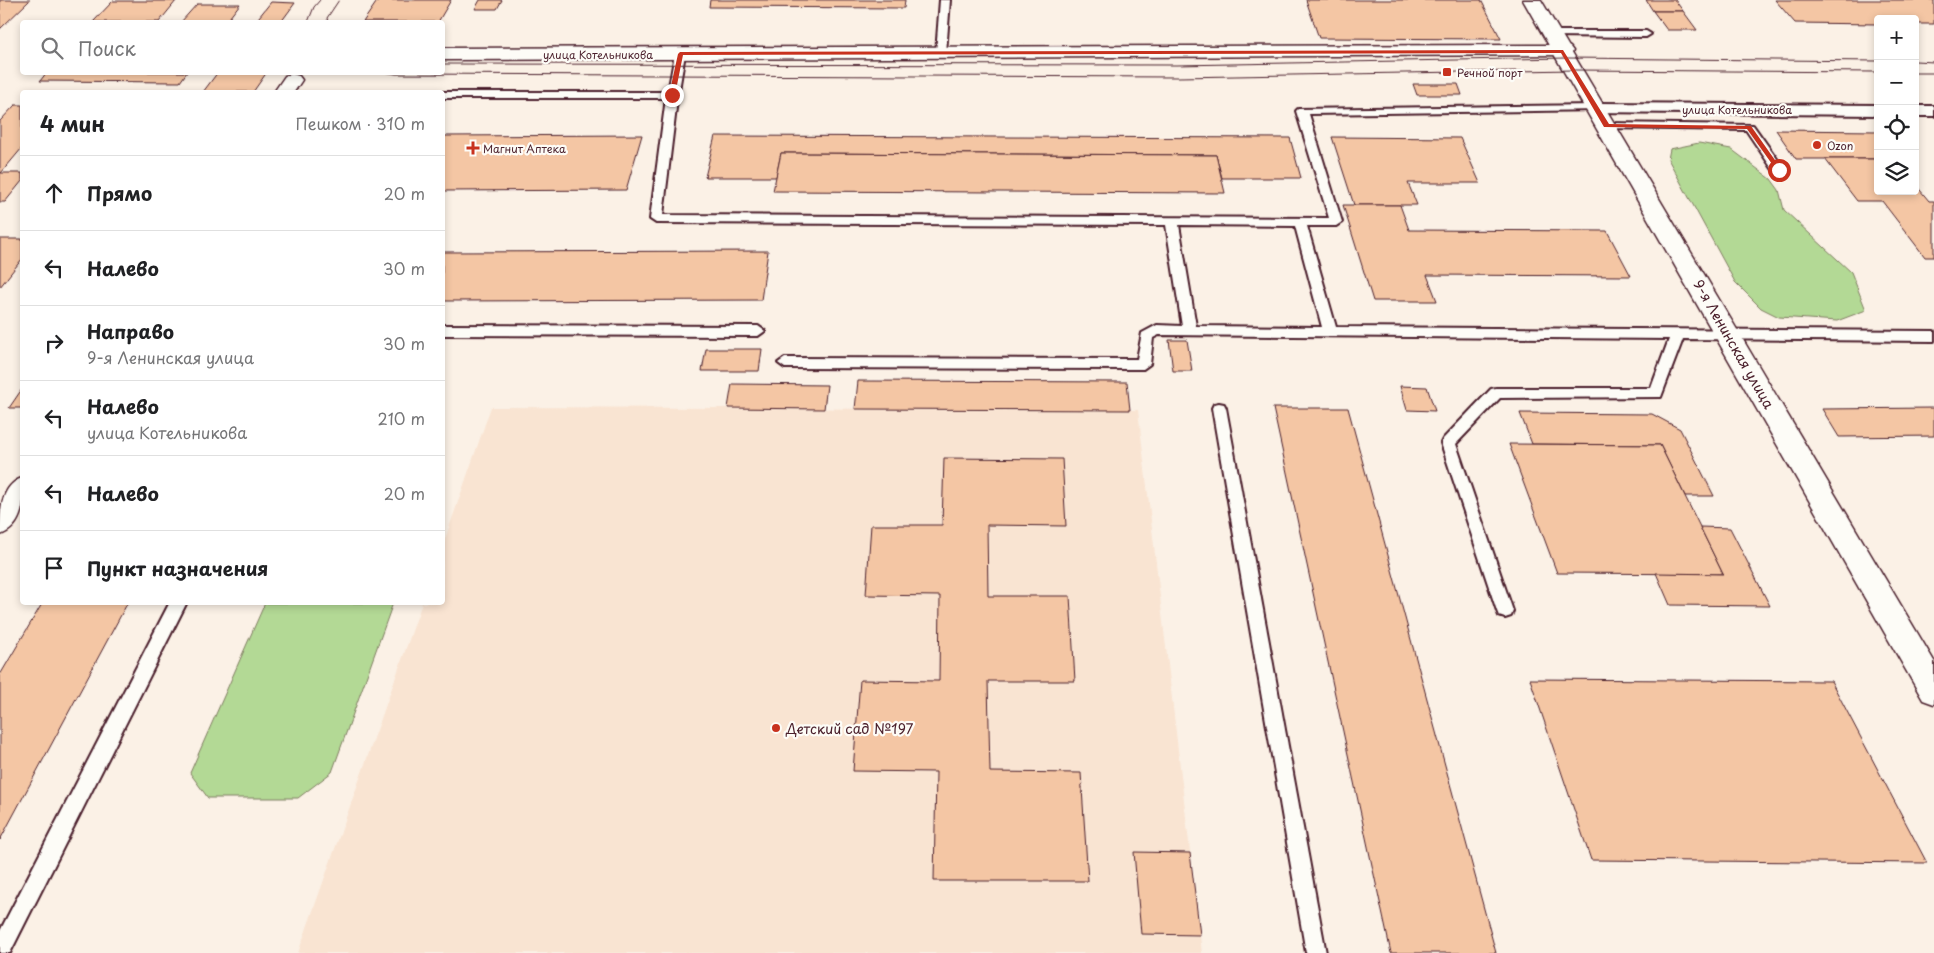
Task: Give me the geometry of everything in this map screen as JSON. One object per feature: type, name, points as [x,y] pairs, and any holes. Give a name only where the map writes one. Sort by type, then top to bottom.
[{"type":"street","name":"9-я Ленинская улица","points":[[1532,0],[1932,682]]},
{"type":"street","name":"улица Котельникова","points":[[445,54],[941,53],[1558,43]]},
{"type":"street","name":"улица Котельникова","points":[[1602,117],[1874,110]]},
{"type":"street","points":[[1919,110],[1934,111]]},
{"type":"street","points":[[0,523],[20,492]]},
{"type":"lane","points":[[941,53],[945,0]]},
{"type":"lane","points":[[1558,43],[1646,34]]},
{"type":"lane","points":[[680,54],[672,95],[656,219],[1336,222],[1302,110],[1602,117],[1749,127],[1779,170]]},
{"type":"lane","points":[[445,95],[672,95]]},
{"type":"lane","points":[[1172,222],[1190,330]]},
{"type":"lane","points":[[1300,222],[1330,331]]},
{"type":"lane","points":[[445,330],[758,331]]},
{"type":"lane","points":[[785,362],[1143,364],[1147,336],[1157,330],[1934,336]]},
{"type":"lane","points":[[1505,611],[1448,443],[1496,392],[1656,394],[1678,334]]},
{"type":"lane","points":[[1219,408],[1316,953]]},
{"type":"lane","points":[[0,952],[176,605]]},
{"type":"shaded area","name":"Детский сад №197","points":[[491,407],[1138,410],[1202,953],[298,953],[421,605],[445,605],[445,539]]},
{"type":"green space","points":[[1699,143],[1731,149],[1771,179],[1779,190],[1784,210],[1851,272],[1866,310],[1837,321],[1779,317],[1761,308],[1735,282],[1668,159],[1670,149]]},
{"type":"green space","points":[[264,605],[392,605],[332,772],[298,798],[208,798],[190,773]]},
{"type":"building","points":[[0,0],[30,0],[0,29]]},
{"type":"building","points":[[378,0],[451,0],[439,20],[364,20]]},
{"type":"building","points":[[480,0],[502,0],[497,9],[475,9]]},
{"type":"building","points":[[710,0],[905,0],[904,8],[709,7]]},
{"type":"building","points":[[1306,0],[1481,0],[1501,39],[1319,38]]},
{"type":"building","points":[[1646,0],[1675,0],[1683,11],[1653,11]]},
{"type":"building","points":[[1775,0],[1934,0],[1934,24],[1919,24],[1919,15],[1874,15],[1874,24],[1795,23]]},
{"type":"building","points":[[113,1],[176,1],[161,20],[95,20]]},
{"type":"building","points":[[271,2],[295,3],[282,20],[257,20]]},
{"type":"building","points":[[197,4],[240,4],[228,20],[183,20]]},
{"type":"building","points":[[1653,11],[1683,11],[1697,30],[1667,30]]},
{"type":"building","points":[[45,75],[185,75],[180,82],[40,81]]},
{"type":"building","points":[[216,75],[265,75],[254,90],[204,90]]},
{"type":"building","points":[[1413,84],[1458,84],[1462,95],[1417,95]]},
{"type":"building","points":[[15,105],[20,105],[20,150],[1,173],[20,173],[20,183],[5,202],[0,202],[0,121]]},
{"type":"building","points":[[1776,130],[1874,131],[1874,159],[1796,159]]},
{"type":"building","points":[[642,135],[626,190],[445,191],[445,136]]},
{"type":"building","points":[[715,136],[1290,138],[1301,178],[1222,178],[1216,155],[781,153],[776,177],[705,177]]},
{"type":"building","points":[[1332,137],[1460,138],[1480,183],[1408,183],[1417,205],[1354,205]]},
{"type":"building","points":[[781,153],[1216,155],[1225,193],[773,191]]},
{"type":"building","points":[[1825,159],[1874,159],[1874,195],[1919,195],[1919,189],[1929,201],[1934,201],[1934,257],[1925,257],[1882,201],[1857,201]]},
{"type":"building","points":[[1343,205],[1400,205],[1409,230],[1607,231],[1631,276],[1427,275],[1437,301],[1373,301]]},
{"type":"building","points":[[0,239],[20,239],[20,262],[0,287]]},
{"type":"building","points":[[768,251],[761,300],[445,301],[445,252]]},
{"type":"building","points":[[1169,340],[1187,340],[1192,371],[1173,371]]},
{"type":"building","points":[[706,349],[762,349],[759,371],[702,371]]},
{"type":"building","points":[[858,381],[1127,382],[1130,410],[855,409]]},
{"type":"building","points":[[732,384],[827,385],[824,409],[728,408]]},
{"type":"building","points":[[1400,386],[1427,387],[1435,411],[1407,410]]},
{"type":"building","points":[[20,392],[20,408],[9,408]]},
{"type":"building","points":[[1273,408],[1348,408],[1496,953],[1391,953]]},
{"type":"building","points":[[1934,408],[1934,436],[1839,437],[1822,409]]},
{"type":"building","points":[[1520,413],[1652,414],[1680,429],[1714,496],[1685,496],[1660,445],[1532,444]]},
{"type":"building","points":[[1509,444],[1660,445],[1723,574],[1557,573]]},
{"type":"building","points":[[944,458],[1062,459],[1066,526],[987,525],[988,596],[1070,596],[1075,681],[988,681],[990,772],[1081,773],[1088,881],[934,881],[936,772],[853,771],[860,680],[939,681],[940,596],[866,595],[871,525],[942,525]]},
{"type":"building","points":[[1700,527],[1730,528],[1770,606],[1670,605],[1656,573],[1723,574]]},
{"type":"building","points":[[41,605],[126,605],[0,840],[0,675]]},
{"type":"building","points":[[1530,679],[1831,681],[1927,863],[1591,860]]},
{"type":"building","points":[[1134,852],[1190,853],[1200,935],[1141,934]]},
{"type":"tram line","points":[[309,20],[314,7],[320,0]]},
{"type":"tram line","points":[[328,20],[339,0]]},
{"type":"tram line","points":[[445,64],[1177,65],[1567,58],[1874,61]]},
{"type":"tram line","points":[[1919,61],[1934,62]]},
{"type":"tram line","points":[[445,74],[1179,77],[1574,70],[1874,72]]},
{"type":"tram line","points":[[1919,73],[1934,73]]},
{"type":"place","name":"Речной порт","points":[[1447,72]]},
{"type":"place","name":"Ozon","points":[[1817,145]]},
{"type":"place","name":"Магнит Аптека","points":[[473,148]]},
{"type":"place","name":"Детский сад №197","points":[[776,728]]},
{"type":"route","points":[[672,95],[680,54],[1563,51],[1607,126],[1749,127],[1779,170]]}]
